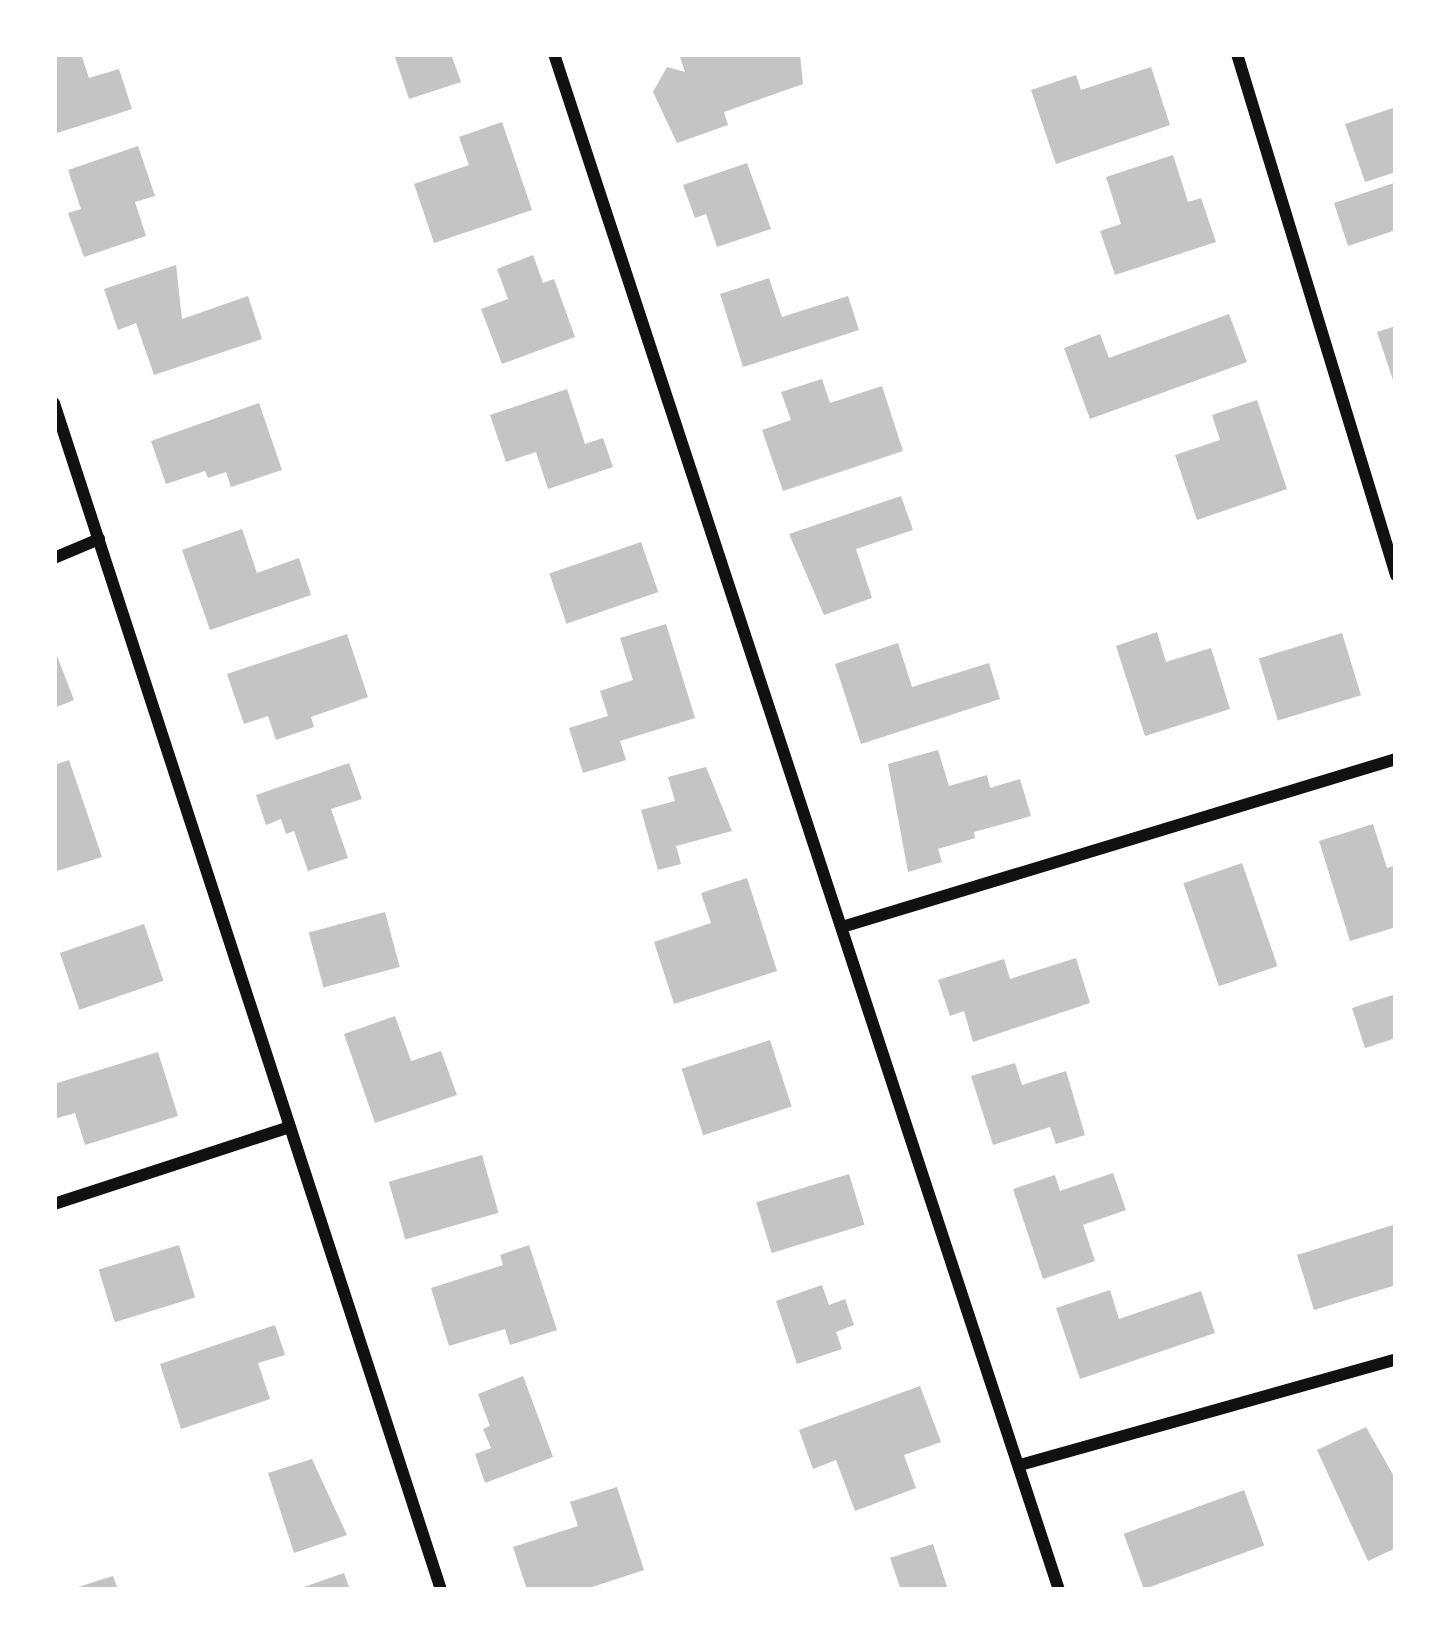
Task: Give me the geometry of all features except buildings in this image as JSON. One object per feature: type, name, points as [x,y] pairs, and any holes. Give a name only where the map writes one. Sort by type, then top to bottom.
[{"type":"street","points":[[554,54],[1058,1590]]},
{"type":"street","points":[[1237,54],[1396,575]]},
{"type":"street","points":[[54,403],[441,1590]]},
{"type":"street","points":[[54,558],[99,539]]},
{"type":"street","points":[[842,927],[1396,759]]},
{"type":"street","points":[[54,1204],[290,1127]]},
{"type":"street","points":[[1020,1465],[1396,1359]]}]
